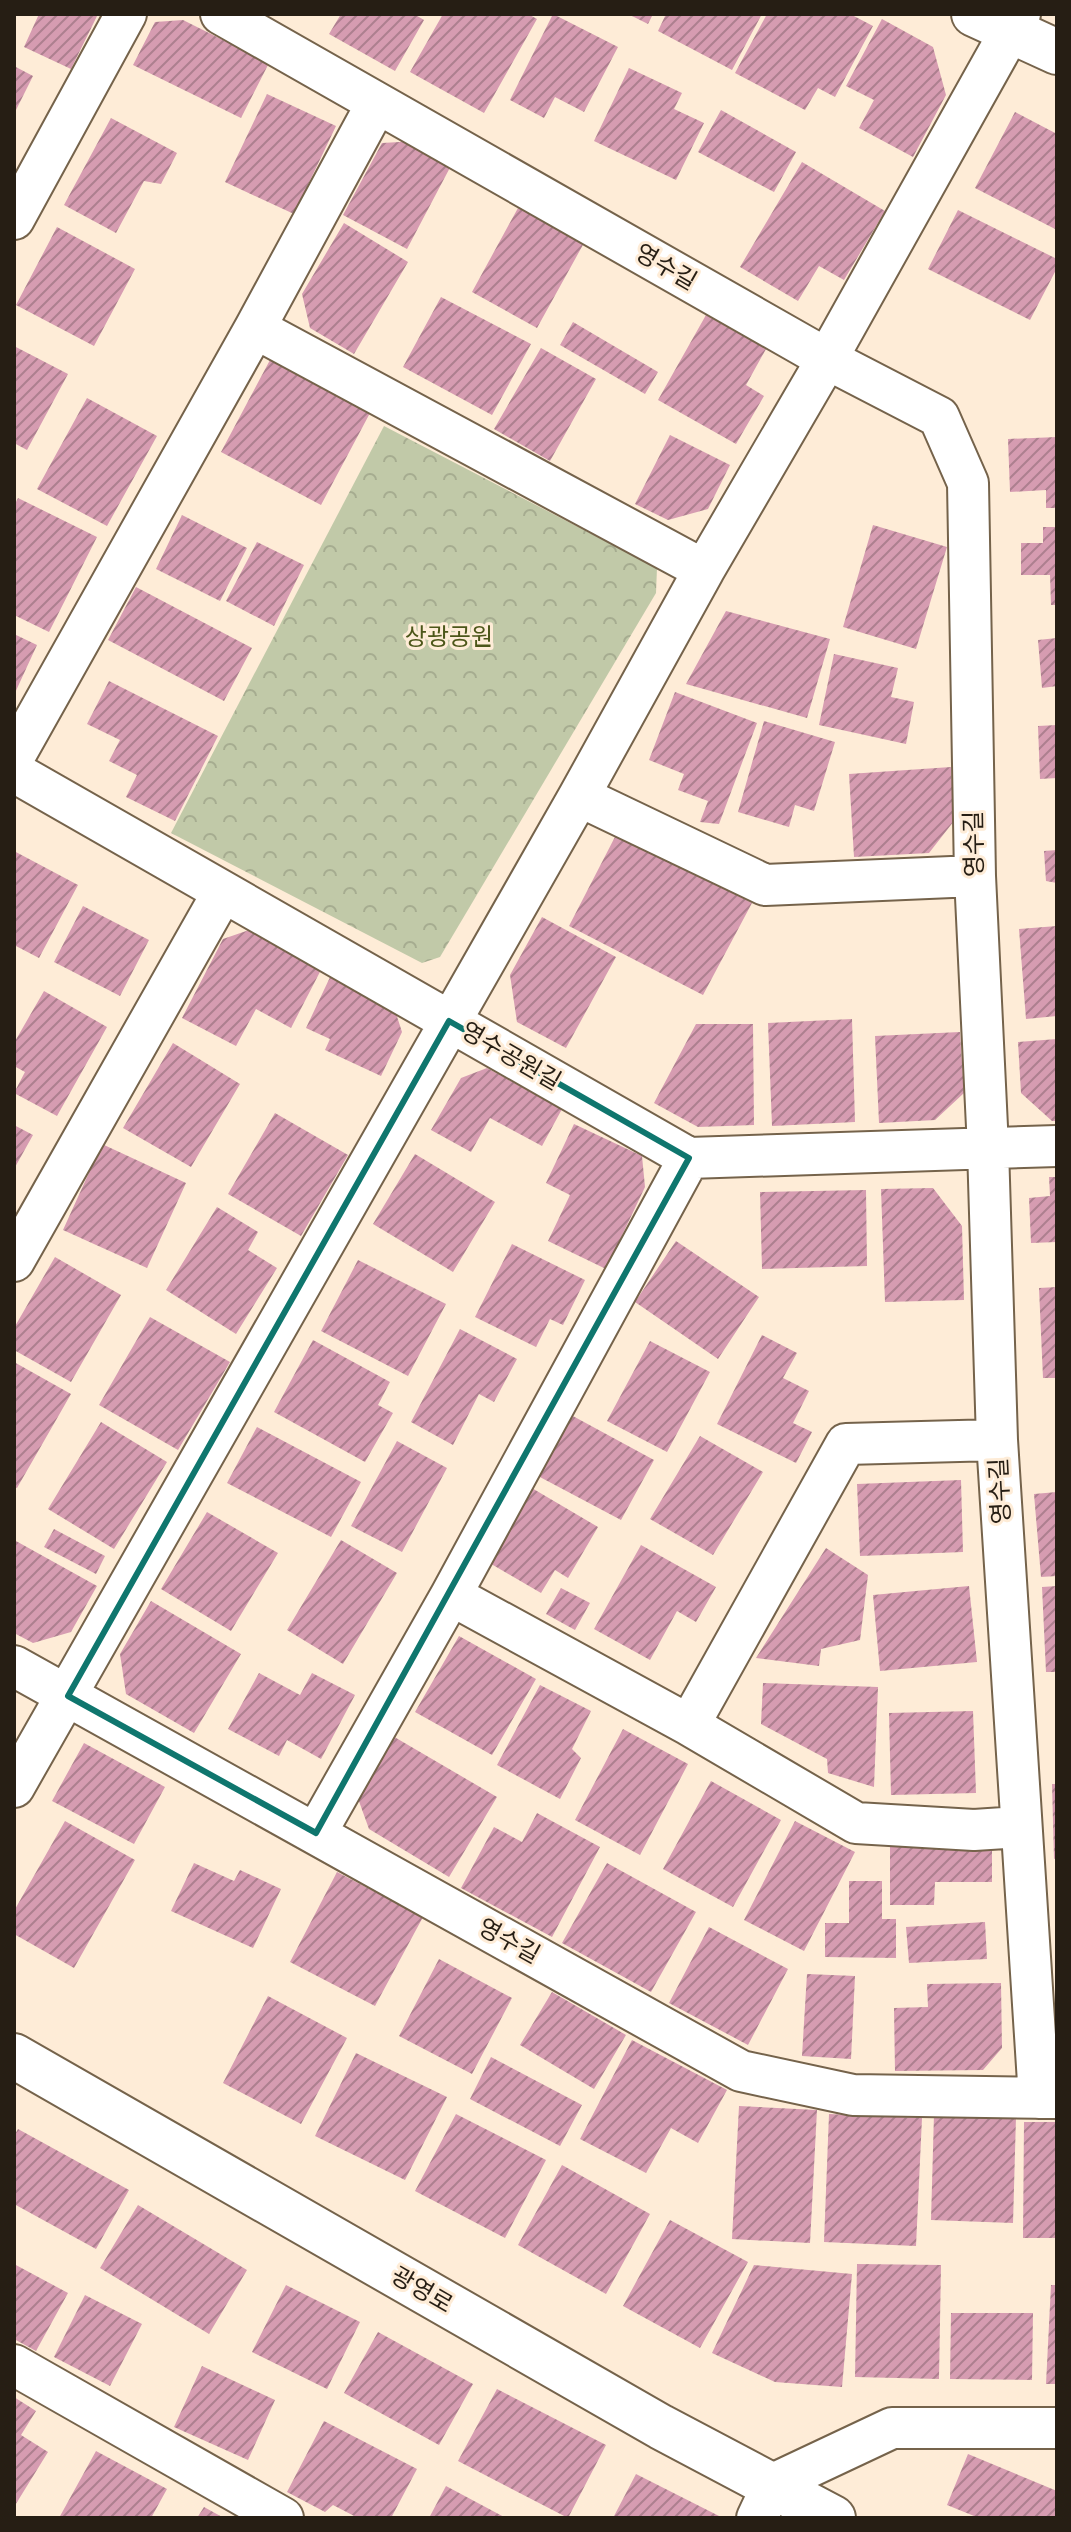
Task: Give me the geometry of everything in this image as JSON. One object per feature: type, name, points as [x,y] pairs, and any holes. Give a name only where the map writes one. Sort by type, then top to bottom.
[{"type":"street","points":[[14,219],[126,14]]},
{"type":"street","name":"영수길","points":[[14,1666],[741,2071],[853,2095],[1048,2098],[1020,1827],[997,1440],[975,876],[968,483],[939,417],[827,359],[221,14]]},
{"type":"street","points":[[14,1787],[579,796],[704,570],[827,359],[1001,20],[1057,52]]},
{"type":"street","points":[[14,757],[255,328],[377,103]]},
{"type":"street","points":[[255,328],[704,570]]},
{"type":"street","name":"영수공원길","points":[[14,772],[689,1158]]},
{"type":"street","points":[[579,796],[765,885],[975,876]]},
{"type":"street","points":[[14,1261],[223,892]]},
{"type":"street","points":[[316,1833],[451,1595],[689,1158],[1057,1146]]},
{"type":"street","points":[[689,1725],[846,1444],[997,1440]]},
{"type":"street","points":[[451,1595],[689,1725],[856,1823],[974,1830],[1020,1827]]},
{"type":"street","name":"광영로","points":[[14,2056],[661,2427],[765,2501],[833,2518]]},
{"type":"street","points":[[14,2365],[283,2518]]},
{"type":"street","points":[[765,2501],[892,2428],[1057,2428]]},
{"type":"highlighted area","points":[[449,1021],[689,1158],[316,1833],[68,1696]]},
{"type":"green space","name":"상광공원","points":[[384,426],[657,568],[656,593],[440,957],[422,963],[171,833]]},
{"type":"building","points":[[39,14],[98,14],[71,69],[24,47]]},
{"type":"building","points":[[341,14],[414,14],[424,20],[395,71],[329,34]]},
{"type":"building","points":[[443,14],[528,14],[537,19],[484,113],[410,72]]},
{"type":"building","points":[[553,14],[618,47],[584,112],[555,97],[544,118],[510,100]]},
{"type":"building","points":[[628,14],[653,14],[648,24]]},
{"type":"building","points":[[666,14],[762,14],[732,70],[658,31]]},
{"type":"building","points":[[767,14],[850,14],[873,26],[835,97],[818,88],[805,110],[735,73]]},
{"type":"building","points":[[882,19],[933,47],[946,95],[913,157],[859,128],[874,100],[846,86]]},
{"type":"building","points":[[183,20],[269,63],[241,118],[133,65],[155,22]]},
{"type":"building","points":[[14,66],[33,76],[14,114]]},
{"type":"building","points":[[629,68],[682,93],[674,109],[704,123],[676,180],[594,141]]},
{"type":"building","points":[[267,94],[336,126],[294,214],[225,182]]},
{"type":"building","points":[[721,110],[796,152],[774,192],[698,152]]},
{"type":"building","points":[[1015,112],[1057,134],[1057,230],[975,188]]},
{"type":"building","points":[[111,118],[177,153],[161,184],[144,181],[116,233],[64,205]]},
{"type":"building","points":[[417,141],[454,160],[407,249],[343,215],[382,143]]},
{"type":"building","points":[[802,162],[885,211],[844,280],[819,266],[798,301],[740,267]]},
{"type":"building","points":[[518,208],[584,243],[537,328],[472,292]]},
{"type":"building","points":[[958,210],[1057,259],[1057,268],[1030,320],[928,269]]},
{"type":"building","points":[[344,223],[408,262],[354,354],[310,328],[302,294]]},
{"type":"building","points":[[57,227],[135,269],[94,346],[16,305]]},
{"type":"building","points":[[441,297],[531,344],[492,415],[403,367]]},
{"type":"building","points":[[706,315],[766,349],[746,385],[764,396],[736,444],[658,400]]},
{"type":"building","points":[[573,322],[658,372],[645,394],[560,345]]},
{"type":"building","points":[[14,346],[68,374],[27,450],[14,443]]},
{"type":"building","points":[[541,348],[596,379],[550,461],[494,429]]},
{"type":"building","points":[[270,360],[370,413],[321,505],[221,452]]},
{"type":"building","points":[[87,398],[157,436],[107,526],[37,489]]},
{"type":"building","points":[[670,435],[730,465],[708,509],[668,520],[635,504]]},
{"type":"building","points":[[1057,437],[1057,508],[1046,508],[1046,490],[1010,492],[1008,439]]},
{"type":"building","points":[[18,498],[97,537],[49,632],[14,615],[14,506]]},
{"type":"building","points":[[182,515],[247,548],[220,601],[156,569]]},
{"type":"building","points":[[873,525],[947,547],[916,649],[843,627]]},
{"type":"building","points":[[1043,527],[1057,527],[1057,605],[1051,605],[1050,575],[1021,575],[1021,543],[1043,543]]},
{"type":"building","points":[[257,542],[304,565],[274,626],[226,601]]},
{"type":"building","points":[[136,587],[252,648],[224,701],[108,640]]},
{"type":"building","points":[[726,611],[830,639],[807,718],[686,684]]},
{"type":"building","points":[[14,634],[37,645],[14,695]]},
{"type":"building","points":[[1057,638],[1057,686],[1042,688],[1038,640]]},
{"type":"building","points":[[834,654],[898,668],[891,697],[914,702],[906,744],[819,725]]},
{"type":"building","points":[[109,681],[218,736],[175,821],[126,797],[137,775],[109,761],[120,740],[87,724]]},
{"type":"building","points":[[675,692],[757,723],[719,824],[700,822],[708,801],[678,790],[684,774],[649,760]]},
{"type":"building","points":[[764,721],[835,742],[814,811],[795,805],[789,827],[738,812]]},
{"type":"building","points":[[1057,725],[1057,778],[1040,779],[1038,726]]},
{"type":"building","points":[[951,767],[954,821],[929,853],[854,857],[849,774]]},
{"type":"building","points":[[617,833],[752,903],[703,995],[569,926]]},
{"type":"building","points":[[1057,850],[1057,883],[1046,881],[1044,851]]},
{"type":"building","points":[[14,851],[78,885],[39,958],[14,945]]},
{"type":"building","points":[[83,906],[149,940],[120,996],[54,962]]},
{"type":"building","points":[[542,917],[616,957],[566,1048],[517,1022],[510,975]]},
{"type":"building","points":[[1057,926],[1057,1016],[1026,1019],[1019,929]]},
{"type":"building","points":[[252,929],[323,966],[291,1028],[256,1009],[236,1046],[182,1018],[223,939]]},
{"type":"building","points":[[332,973],[392,1001],[402,1032],[381,1076],[325,1050],[330,1039],[306,1028]]},
{"type":"building","points":[[44,991],[107,1027],[57,1116],[14,1093],[25,1072],[14,1066],[14,1043]]},
{"type":"building","points":[[852,1019],[855,1122],[772,1126],[768,1023]]},
{"type":"building","points":[[696,1024],[753,1024],[754,1125],[698,1127],[654,1103]]},
{"type":"building","points":[[960,1032],[964,1093],[935,1120],[879,1123],[875,1036]]},
{"type":"building","points":[[1057,1039],[1057,1121],[1052,1121],[1021,1093],[1018,1042]]},
{"type":"building","points":[[173,1043],[240,1084],[191,1167],[123,1128]]},
{"type":"building","points":[[487,1068],[562,1109],[542,1146],[490,1118],[471,1152],[431,1130],[461,1078]]},
{"type":"building","points":[[275,1113],[348,1155],[301,1236],[228,1194]]},
{"type":"building","points":[[574,1124],[642,1156],[645,1187],[606,1269],[548,1241],[570,1195],[546,1183]]},
{"type":"building","points":[[14,1125],[33,1135],[14,1169]]},
{"type":"building","points":[[102,1144],[186,1183],[147,1268],[63,1230]]},
{"type":"building","points":[[415,1154],[495,1202],[453,1272],[373,1224]]},
{"type":"building","points":[[1049,1177],[1057,1177],[1057,1242],[1031,1243],[1029,1198],[1050,1196]]},
{"type":"building","points":[[933,1188],[962,1226],[964,1300],[885,1302],[881,1189]]},
{"type":"building","points":[[866,1190],[867,1266],[762,1269],[760,1192]]},
{"type":"building","points":[[217,1207],[258,1232],[248,1250],[277,1268],[236,1334],[166,1290]]},
{"type":"building","points":[[676,1241],[759,1297],[718,1359],[635,1302]]},
{"type":"building","points":[[512,1244],[585,1280],[563,1325],[550,1319],[536,1347],[475,1317]]},
{"type":"building","points":[[55,1257],[121,1295],[71,1382],[14,1350],[14,1328]]},
{"type":"building","points":[[358,1260],[446,1304],[408,1376],[321,1331]]},
{"type":"building","points":[[1057,1287],[1057,1378],[1043,1378],[1039,1288]]},
{"type":"building","points":[[150,1317],[230,1362],[178,1450],[99,1405]]},
{"type":"building","points":[[460,1329],[517,1359],[494,1402],[479,1394],[453,1445],[411,1422]]},
{"type":"building","points":[[762,1335],[797,1353],[783,1378],[809,1391],[793,1423],[812,1432],[796,1463],[717,1424]]},
{"type":"building","points":[[313,1340],[390,1382],[378,1405],[393,1413],[365,1462],[274,1412]]},
{"type":"building","points":[[650,1341],[710,1372],[667,1452],[607,1421]]},
{"type":"building","points":[[14,1362],[71,1394],[17,1488],[14,1487]]},
{"type":"building","points":[[571,1415],[654,1460],[621,1520],[538,1476]]},
{"type":"building","points":[[101,1422],[167,1462],[114,1549],[48,1509]]},
{"type":"building","points":[[257,1427],[361,1482],[331,1537],[227,1483]]},
{"type":"building","points":[[700,1436],[763,1472],[713,1555],[650,1519]]},
{"type":"building","points":[[397,1441],[447,1468],[402,1552],[351,1526]]},
{"type":"building","points":[[961,1480],[963,1552],[860,1556],[857,1484]]},
{"type":"building","points":[[525,1484],[598,1527],[568,1578],[555,1570],[541,1593],[481,1558]]},
{"type":"building","points":[[1057,1492],[1057,1576],[1041,1577],[1034,1494]]},
{"type":"building","points":[[207,1512],[278,1553],[231,1631],[161,1589]]},
{"type":"building","points":[[54,1529],[105,1556],[96,1574],[44,1547]]},
{"type":"building","points":[[341,1540],[397,1573],[343,1664],[287,1630]]},
{"type":"building","points":[[16,1541],[97,1586],[71,1632],[33,1643],[14,1633]]},
{"type":"building","points":[[641,1545],[716,1587],[696,1622],[677,1611],[650,1660],[594,1629]]},
{"type":"building","points":[[826,1548],[868,1575],[860,1640],[821,1649],[819,1666],[756,1658]]},
{"type":"building","points":[[969,1586],[977,1662],[880,1671],[873,1595]]},
{"type":"building","points":[[1057,1586],[1057,1672],[1046,1672],[1042,1587]]},
{"type":"building","points":[[561,1588],[590,1603],[575,1630],[546,1614]]},
{"type":"building","points":[[151,1601],[241,1654],[194,1733],[126,1694],[120,1654]]},
{"type":"building","points":[[459,1636],[536,1679],[492,1755],[415,1712]]},
{"type":"building","points":[[259,1673],[300,1695],[312,1673],[355,1695],[321,1759],[287,1740],[279,1756],[228,1729]]},
{"type":"building","points":[[763,1683],[878,1687],[874,1787],[828,1773],[827,1759],[761,1724]]},
{"type":"building","points":[[540,1685],[591,1711],[572,1749],[581,1758],[560,1799],[497,1765]]},
{"type":"building","points":[[973,1711],[976,1793],[891,1795],[889,1713]]},
{"type":"building","points":[[623,1729],[688,1764],[640,1855],[575,1820]]},
{"type":"building","points":[[391,1735],[497,1797],[449,1877],[369,1829],[356,1793]]},
{"type":"building","points":[[84,1743],[165,1787],[134,1844],[52,1801]]},
{"type":"building","points":[[711,1781],[781,1820],[733,1907],[663,1869]]},
{"type":"building","points":[[1052,1784],[1057,1784],[1057,1858],[1054,1859]]},
{"type":"building","points":[[537,1813],[600,1847],[552,1937],[461,1888],[494,1827],[522,1842]]},
{"type":"building","points":[[65,1821],[135,1860],[74,1968],[14,1934],[14,1911]]},
{"type":"building","points":[[795,1821],[855,1852],[804,1951],[744,1920]]},
{"type":"building","points":[[890,1840],[992,1840],[992,1882],[935,1882],[934,1905],[890,1905]]},
{"type":"building","points":[[194,1863],[234,1881],[240,1870],[281,1889],[253,1948],[171,1911]]},
{"type":"building","points":[[607,1863],[696,1912],[651,1992],[562,1943]]},
{"type":"building","points":[[337,1872],[423,1917],[375,2006],[290,1962]]},
{"type":"building","points":[[849,1881],[882,1881],[882,1919],[896,1919],[896,1958],[825,1957],[825,1923],[849,1923]]},
{"type":"building","points":[[985,1922],[987,1959],[909,1963],[906,1927]]},
{"type":"building","points":[[709,1927],[788,1969],[748,2045],[669,2003]]},
{"type":"building","points":[[439,1959],[512,1998],[472,2074],[399,2036]]},
{"type":"building","points":[[807,1974],[855,1976],[851,2059],[802,2056]]},
{"type":"building","points":[[1001,1983],[1002,2048],[983,2070],[895,2071],[894,2008],[928,2007],[927,1984]]},
{"type":"building","points":[[552,1992],[626,2035],[594,2089],[520,2045]]},
{"type":"building","points":[[268,1996],[347,2038],[301,2124],[223,2083]]},
{"type":"building","points":[[632,2040],[727,2090],[698,2143],[671,2128],[646,2173],[580,2139]]},
{"type":"building","points":[[356,2053],[447,2097],[405,2180],[315,2136]]},
{"type":"building","points":[[491,2057],[582,2105],[560,2146],[470,2099]]},
{"type":"building","points":[[739,2106],[817,2110],[810,2243],[732,2239]]},
{"type":"building","points":[[456,2114],[546,2160],[505,2238],[415,2191]]},
{"type":"building","points":[[829,2114],[922,2118],[916,2246],[824,2242]]},
{"type":"building","points":[[934,2114],[1016,2117],[1013,2223],[931,2220]]},
{"type":"building","points":[[1024,2122],[1057,2122],[1057,2238],[1023,2238]]},
{"type":"building","points":[[18,2129],[129,2190],[96,2249],[14,2204],[14,2136]]},
{"type":"building","points":[[562,2165],[650,2214],[606,2294],[518,2245]]},
{"type":"building","points":[[138,2205],[247,2270],[209,2334],[100,2268]]},
{"type":"building","points":[[670,2220],[748,2262],[700,2348],[623,2306]]},
{"type":"building","points":[[14,2264],[68,2293],[36,2351],[14,2339]]},
{"type":"building","points":[[857,2264],[941,2265],[939,2379],[855,2377]]},
{"type":"building","points":[[754,2265],[852,2274],[842,2387],[775,2382],[712,2353]]},
{"type":"building","points":[[286,2285],[360,2322],[327,2389],[252,2352]]},
{"type":"building","points":[[1051,2285],[1057,2285],[1057,2384],[1046,2384]]},
{"type":"building","points":[[85,2295],[142,2324],[110,2386],[54,2357]]},
{"type":"building","points":[[951,2313],[1033,2313],[1032,2380],[950,2379]]},
{"type":"building","points":[[378,2332],[473,2384],[439,2445],[344,2393]]},
{"type":"building","points":[[202,2366],[275,2400],[248,2460],[174,2427]]},
{"type":"building","points":[[497,2389],[606,2445],[568,2518],[458,2461]]},
{"type":"building","points":[[14,2397],[36,2411],[21,2435],[48,2452],[14,2507]]},
{"type":"building","points":[[324,2421],[417,2469],[391,2518],[358,2518],[333,2505],[325,2512],[287,2492]]},
{"type":"building","points":[[96,2451],[167,2489],[151,2518],[59,2518]]},
{"type":"building","points":[[968,2454],[1057,2491],[1057,2518],[979,2518],[947,2505]]},
{"type":"building","points":[[636,2474],[723,2518],[613,2518]]},
{"type":"building","points":[[446,2486],[506,2518],[429,2518]]},
{"type":"building","points":[[204,2507],[224,2518],[197,2518]]}]
